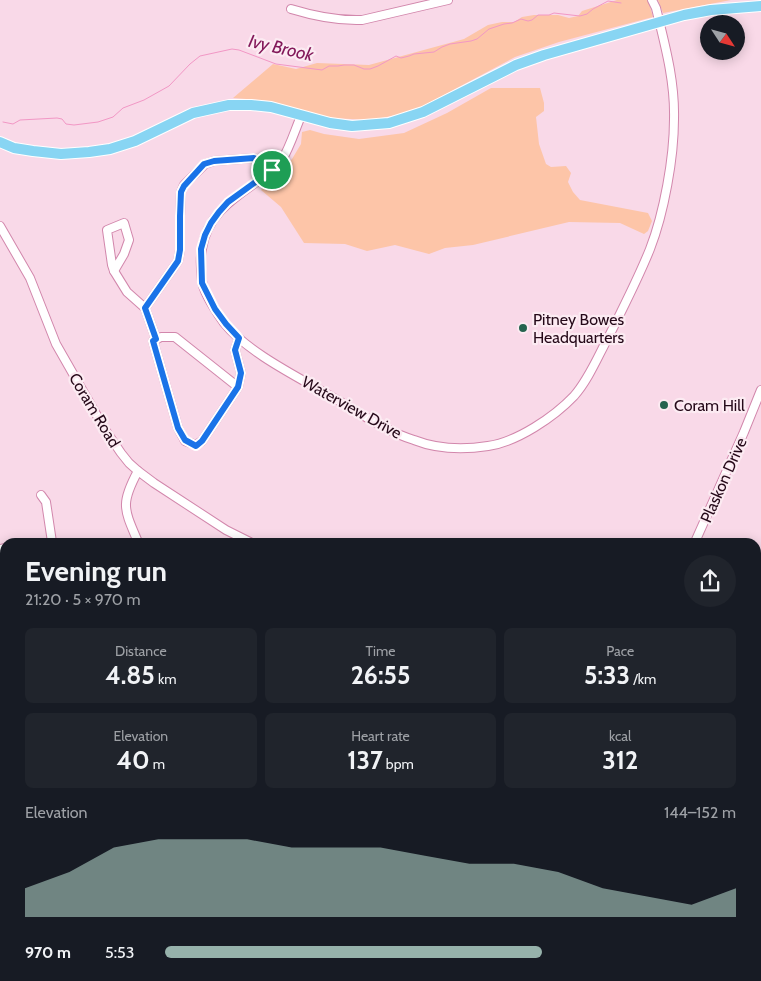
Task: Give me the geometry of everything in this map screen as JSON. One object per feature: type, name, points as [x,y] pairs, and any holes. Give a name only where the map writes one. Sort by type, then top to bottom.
[{"type":"main road","points":[[0,142],[14,148],[33,152],[61,154],[110,149],[135,141],[193,114],[229,105],[271,107],[330,123],[352,126],[389,123],[435,107],[516,64],[544,55],[684,15],[711,10],[761,6]]},
{"type":"street","points":[[291,10],[338,20],[362,20],[448,0]]},
{"type":"street","name":"Waterview Drive","points":[[301,116],[281,160],[272,170],[228,202],[211,223],[205,235],[201,249],[202,283],[215,309],[239,338],[266,358],[390,430],[415,441],[455,448],[490,446],[516,437],[544,422],[575,395],[625,305],[650,248],[666,192],[675,117],[669,63],[652,0]]},
{"type":"street","points":[[145,308],[178,261],[180,250],[181,192],[204,164],[214,161],[254,158],[272,170]]},
{"type":"street","points":[[114,271],[124,254],[129,240],[124,223],[107,230],[112,265],[114,271],[126,292],[145,308],[156,339],[153,341],[178,428],[185,440],[196,446],[202,441],[238,387],[241,373],[235,350],[239,338]]},
{"type":"street","name":"Coram Road","points":[[0,226],[30,278],[56,344],[121,454],[138,471],[209,520],[242,538]]},
{"type":"street","points":[[156,339],[175,337],[238,387]]},
{"type":"street","name":"Plaskon Drive","points":[[697,538],[761,390]]},
{"type":"street","points":[[136,538],[129,521],[126,507],[127,493],[138,471]]},
{"type":"street","points":[[41,495],[46,502],[51,538]]},
{"type":"shaded area","points":[[617,0],[648,0],[653,17],[559,42],[515,57],[412,112],[371,120],[330,118],[270,101],[233,98],[273,64],[296,69],[317,63],[369,65],[464,39],[488,25],[514,22],[522,17],[534,15],[558,15],[569,18],[578,16],[582,11]]},
{"type":"shaded area","points":[[658,0],[731,0],[663,13]]},
{"type":"shaded area","points":[[491,88],[540,88],[544,111],[536,117],[539,144],[546,164],[551,167],[566,166],[571,173],[568,182],[580,200],[648,213],[652,221],[648,231],[644,234],[620,223],[569,222],[473,245],[445,248],[429,254],[395,245],[367,251],[345,244],[304,243],[281,207],[261,190],[292,159],[301,144],[302,132],[310,130],[359,139],[404,133],[447,113]]},
{"type":"waterway","name":"Ivy Brook","points":[[3,122],[13,124],[20,120],[57,118],[62,119],[66,124],[74,125],[98,122],[113,117],[123,108],[144,100],[169,86],[200,56],[232,49],[276,64],[322,70],[329,66],[344,65],[354,65],[370,69],[396,56],[401,58],[414,54],[434,52],[450,44],[471,41],[477,39],[489,29],[521,19],[528,21],[538,15],[554,13],[580,16],[587,14],[608,1],[621,3]]},
{"type":"place","name":"Pitney Bowes Headquarters","points":[[523,328]]},
{"type":"place","name":"Coram Hill","points":[[664,405]]},
{"type":"route","points":[[254,158],[272,170],[228,202],[219,212],[205,235],[201,249],[202,283],[215,309],[239,338],[235,350],[241,373],[238,387],[202,441],[196,446],[185,440],[178,428],[153,341],[156,339],[145,308],[178,261],[180,250],[181,192],[204,164],[214,161],[254,158]]}]
